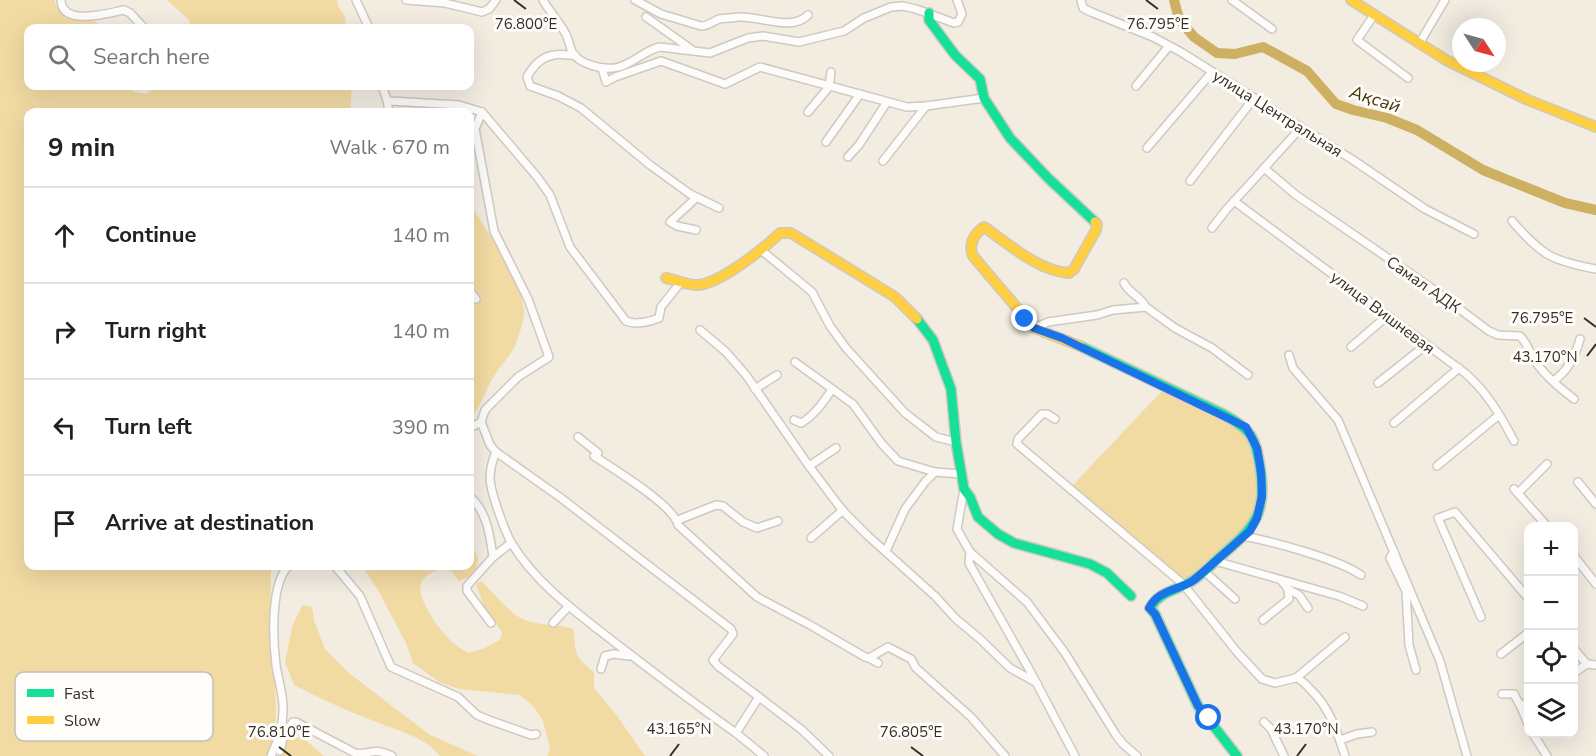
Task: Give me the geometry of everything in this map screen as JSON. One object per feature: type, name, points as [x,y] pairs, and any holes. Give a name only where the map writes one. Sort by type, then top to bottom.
[{"type":"street","points":[[61,0],[68,13],[76,16],[124,10],[140,24]]},
{"type":"street","points":[[356,0],[367,24]]},
{"type":"street","points":[[406,0],[445,3],[482,12],[489,9],[496,0]]},
{"type":"street","points":[[543,0],[570,41],[575,55],[582,60],[610,69],[625,65],[654,48],[669,47],[710,53],[748,38],[763,36],[799,42],[832,35],[891,7],[903,6],[954,23],[958,22],[962,14],[957,0]]},
{"type":"street","points":[[634,0],[661,14],[701,26],[720,19],[741,17],[794,24],[802,21],[808,15]]},
{"type":"street","name":"улица Центральная","points":[[1081,0],[1083,8],[1169,46],[1300,126],[1420,205],[1474,234]]},
{"type":"street","points":[[1232,0],[1272,28]]},
{"type":"street","points":[[1352,0],[1446,60],[1527,100],[1596,127]]},
{"type":"street","points":[[1419,44],[1445,0]]},
{"type":"street","points":[[929,13],[929,20],[955,55],[980,79],[984,98],[1020,149],[1097,224],[1096,230],[1074,269],[1064,274],[1033,259],[984,227],[974,236],[971,246],[973,256],[1034,328],[1062,338],[1246,427],[1257,448],[1262,496],[1257,518],[1250,531],[1185,586],[1165,591],[1149,608],[1155,614],[1198,706],[1237,756]]},
{"type":"street","points":[[1374,15],[1357,40],[1408,78]]},
{"type":"street","points":[[646,17],[693,51]]},
{"type":"street","points":[[1136,86],[1169,46]]},
{"type":"street","points":[[575,55],[555,54],[537,62],[527,77],[530,86],[558,96],[581,108],[632,152],[696,198],[719,208]]},
{"type":"street","points":[[602,68],[606,82],[661,61],[725,84],[760,67],[907,107],[984,98]]},
{"type":"street","points":[[808,112],[829,87],[831,72]]},
{"type":"street","points":[[1147,148],[1212,72]]},
{"type":"street","points":[[383,90],[388,105],[459,105],[469,108]]},
{"type":"street","points":[[826,142],[860,94]]},
{"type":"street","points":[[1190,181],[1254,98]]},
{"type":"street","points":[[848,157],[887,102]]},
{"type":"street","points":[[883,161],[926,106]]},
{"type":"street","points":[[474,110],[482,112],[538,178],[550,195],[570,247],[626,321],[630,324],[660,318],[661,307],[681,282]]},
{"type":"street","points":[[474,426],[480,422],[485,410],[518,377],[549,357],[528,299],[494,231],[475,129],[482,112]]},
{"type":"street","points":[[1212,228],[1300,126]]},
{"type":"street","name":"Самал АДК","points":[[1264,168],[1296,195],[1495,330],[1520,336],[1527,343],[1534,359],[1553,381],[1574,399]]},
{"type":"street","points":[[696,198],[670,222],[696,230]]},
{"type":"street","name":"улица Вишневая","points":[[1234,201],[1459,368],[1475,382],[1499,415],[1514,441]]},
{"type":"street","points":[[1512,221],[1540,251],[1575,266],[1596,269]]},
{"type":"street","points":[[666,278],[696,285],[711,282],[761,250],[780,233],[791,233],[907,306],[933,340],[951,389],[956,442],[964,489],[957,529],[970,552],[1028,602],[1065,653],[1116,735],[1137,756]]},
{"type":"street","points":[[761,250],[812,292],[830,326],[846,348],[904,412],[936,436],[956,442]]},
{"type":"street","points":[[1124,283],[1146,307],[1175,328],[1212,348],[1248,375]]},
{"type":"street","points":[[1034,328],[1048,322],[1097,315],[1113,310],[1146,307]]},
{"type":"street","points":[[1351,347],[1388,316]]},
{"type":"street","points":[[700,330],[737,364],[843,510],[1010,668],[1037,683]]},
{"type":"street","points":[[1553,381],[1570,362],[1580,339]]},
{"type":"street","points":[[1378,383],[1426,345]]},
{"type":"street","points":[[1289,355],[1293,368],[1338,420],[1440,661],[1467,756]]},
{"type":"street","points":[[795,362],[853,404],[882,444],[898,461],[935,472],[961,474]]},
{"type":"street","points":[[1394,423],[1459,368]]},
{"type":"street","points":[[755,389],[777,375]]},
{"type":"street","points":[[795,420],[801,423],[806,420],[824,402],[832,389]]},
{"type":"street","points":[[1055,418],[1042,414],[1017,444],[1185,586],[1237,652],[1262,679],[1275,683],[1296,678],[1345,637]]},
{"type":"street","points":[[1437,466],[1499,415]]},
{"type":"street","points":[[480,422],[490,445],[496,452],[561,498],[731,629],[733,634],[713,660],[802,730],[829,756]]},
{"type":"street","points":[[578,437],[598,453],[594,456],[641,487],[678,520],[678,525],[757,597],[878,663]]},
{"type":"street","points":[[809,466],[836,448]]},
{"type":"street","points":[[496,452],[490,479],[493,495],[511,543],[531,569],[569,606],[764,756]]},
{"type":"street","points":[[1543,522],[1516,491],[1547,464]]},
{"type":"street","points":[[886,551],[905,509],[935,472]]},
{"type":"street","points":[[1578,482],[1596,504]]},
{"type":"street","points":[[964,489],[978,517],[1006,540],[1100,569],[1131,596]]},
{"type":"street","points":[[474,500],[485,518],[493,557]]},
{"type":"street","points":[[678,520],[716,505],[723,506],[743,522],[757,528],[778,521]]},
{"type":"street","points":[[811,538],[843,510]]},
{"type":"street","points":[[1481,617],[1438,518],[1455,512],[1524,593]]},
{"type":"street","points":[[1243,536],[1344,566],[1360,575]]},
{"type":"street","points":[[491,623],[467,591],[471,581],[493,557],[511,543]]},
{"type":"street","points":[[1394,551],[1390,558],[1406,591],[1409,645],[1416,670]]},
{"type":"street","points":[[970,552],[969,563],[1037,683],[1075,756]]},
{"type":"street","points":[[1215,561],[1340,596],[1363,606]]},
{"type":"street","points":[[1578,561],[1596,584]]},
{"type":"street","points":[[279,739],[283,707],[276,664],[275,611],[276,588],[284,570]]},
{"type":"street","points":[[338,570],[360,596],[391,667],[458,697],[477,715],[531,735],[536,734]]},
{"type":"street","points":[[1204,570],[1236,599]]},
{"type":"street","points":[[1263,620],[1286,603],[1290,595],[1281,580]]},
{"type":"street","points":[[1288,589],[1299,594],[1308,608]]},
{"type":"street","points":[[553,623],[569,606]]},
{"type":"street","points":[[1501,654],[1524,636]]},
{"type":"street","points":[[869,658],[888,647],[908,657],[916,668],[971,717],[1005,756]]},
{"type":"street","points":[[601,669],[604,656],[608,654],[635,658]]},
{"type":"street","points":[[1578,654],[1587,664]]},
{"type":"street","points":[[1578,670],[1587,664],[1596,665]]},
{"type":"street","points":[[1296,678],[1300,679],[1321,699],[1345,756]]},
{"type":"street","points":[[1502,694],[1514,694],[1523,704]]},
{"type":"street","points":[[736,733],[759,697]]},
{"type":"street","points":[[271,756],[285,729],[293,722],[355,753],[361,755],[380,751],[392,756]]},
{"type":"street","points":[[1264,722],[1271,729],[1284,756]]},
{"type":"street","points":[[280,751],[285,729]]},
{"type":"street","points":[[1340,740],[1372,732]]},
{"type":"street","points":[[1536,738],[1547,756]]},
{"type":"shaded area","points":[[0,0],[55,0],[65,18],[93,20],[98,24],[24,24],[24,90],[133,90],[146,94],[152,90],[352,90],[350,108],[24,108],[24,570],[271,570],[271,623],[276,710],[269,756],[0,756]]},
{"type":"shaded area","points":[[167,0],[337,0],[345,16],[346,24],[190,24],[189,20]]},
{"type":"shaded area","points":[[474,210],[510,270],[524,310],[515,346],[494,376],[474,414]]},
{"type":"shaded area","points":[[1164,391],[1241,430],[1251,443],[1256,459],[1260,497],[1248,527],[1192,578],[1185,580],[1072,486]]},
{"type":"shaded area","points":[[475,550],[477,566],[474,571],[470,575],[459,581],[448,570],[474,570]]},
{"type":"shaded area","points":[[365,570],[439,570],[428,575],[421,583],[422,598],[426,608],[445,635],[469,653],[500,640],[502,632],[484,606],[476,585],[481,581],[508,609],[521,618],[533,623],[573,629],[578,657],[594,673],[594,688],[645,756],[547,756],[550,748],[543,721],[533,706],[520,695],[459,689],[439,682],[413,663],[406,643]]},
{"type":"shaded area","points":[[303,605],[312,607],[314,621],[325,649],[350,674],[430,735],[478,756],[440,756],[427,744],[412,736],[346,710],[294,685],[285,662],[293,624]]},
{"type":"shaded area","points":[[289,737],[302,737],[324,756],[281,756]]},
{"type":"waterway","name":"Ақсай","points":[[1174,0],[1179,19],[1194,37],[1217,53],[1235,54],[1263,47],[1307,71],[1336,104],[1387,118],[1417,130],[1483,170],[1565,203],[1596,210]]},
{"type":"traffic: fast","points":[[929,13],[929,20],[955,55],[980,79],[984,98],[1010,138],[1095,222]]},
{"type":"traffic: fast","points":[[917,319],[933,340],[951,389],[956,442],[964,489],[978,517],[998,534],[1014,543],[1090,564],[1107,573],[1131,596]]},
{"type":"traffic: fast","points":[[1080,346],[1223,414],[1246,429],[1256,447],[1262,497],[1255,519],[1241,537],[1196,579],[1163,595],[1150,608],[1155,614],[1198,706],[1237,756]]},
{"type":"traffic: slow","points":[[1351,0],[1446,60],[1528,100],[1596,127]]},
{"type":"traffic: slow","points":[[1080,346],[1034,328],[973,256],[972,243],[977,233],[984,227],[1035,262],[1069,273],[1074,269],[1096,230],[1095,222]]},
{"type":"traffic: slow","points":[[666,278],[694,285],[707,283],[730,272],[780,233],[791,233],[895,297],[917,319]]},
{"type":"route","points":[[1025,319],[1034,328],[1062,338],[1223,414],[1246,427],[1257,448],[1262,496],[1257,518],[1250,531],[1194,580],[1185,586],[1165,591],[1149,608],[1155,614],[1165,639],[1183,672],[1190,692],[1198,706],[1209,718]]}]
